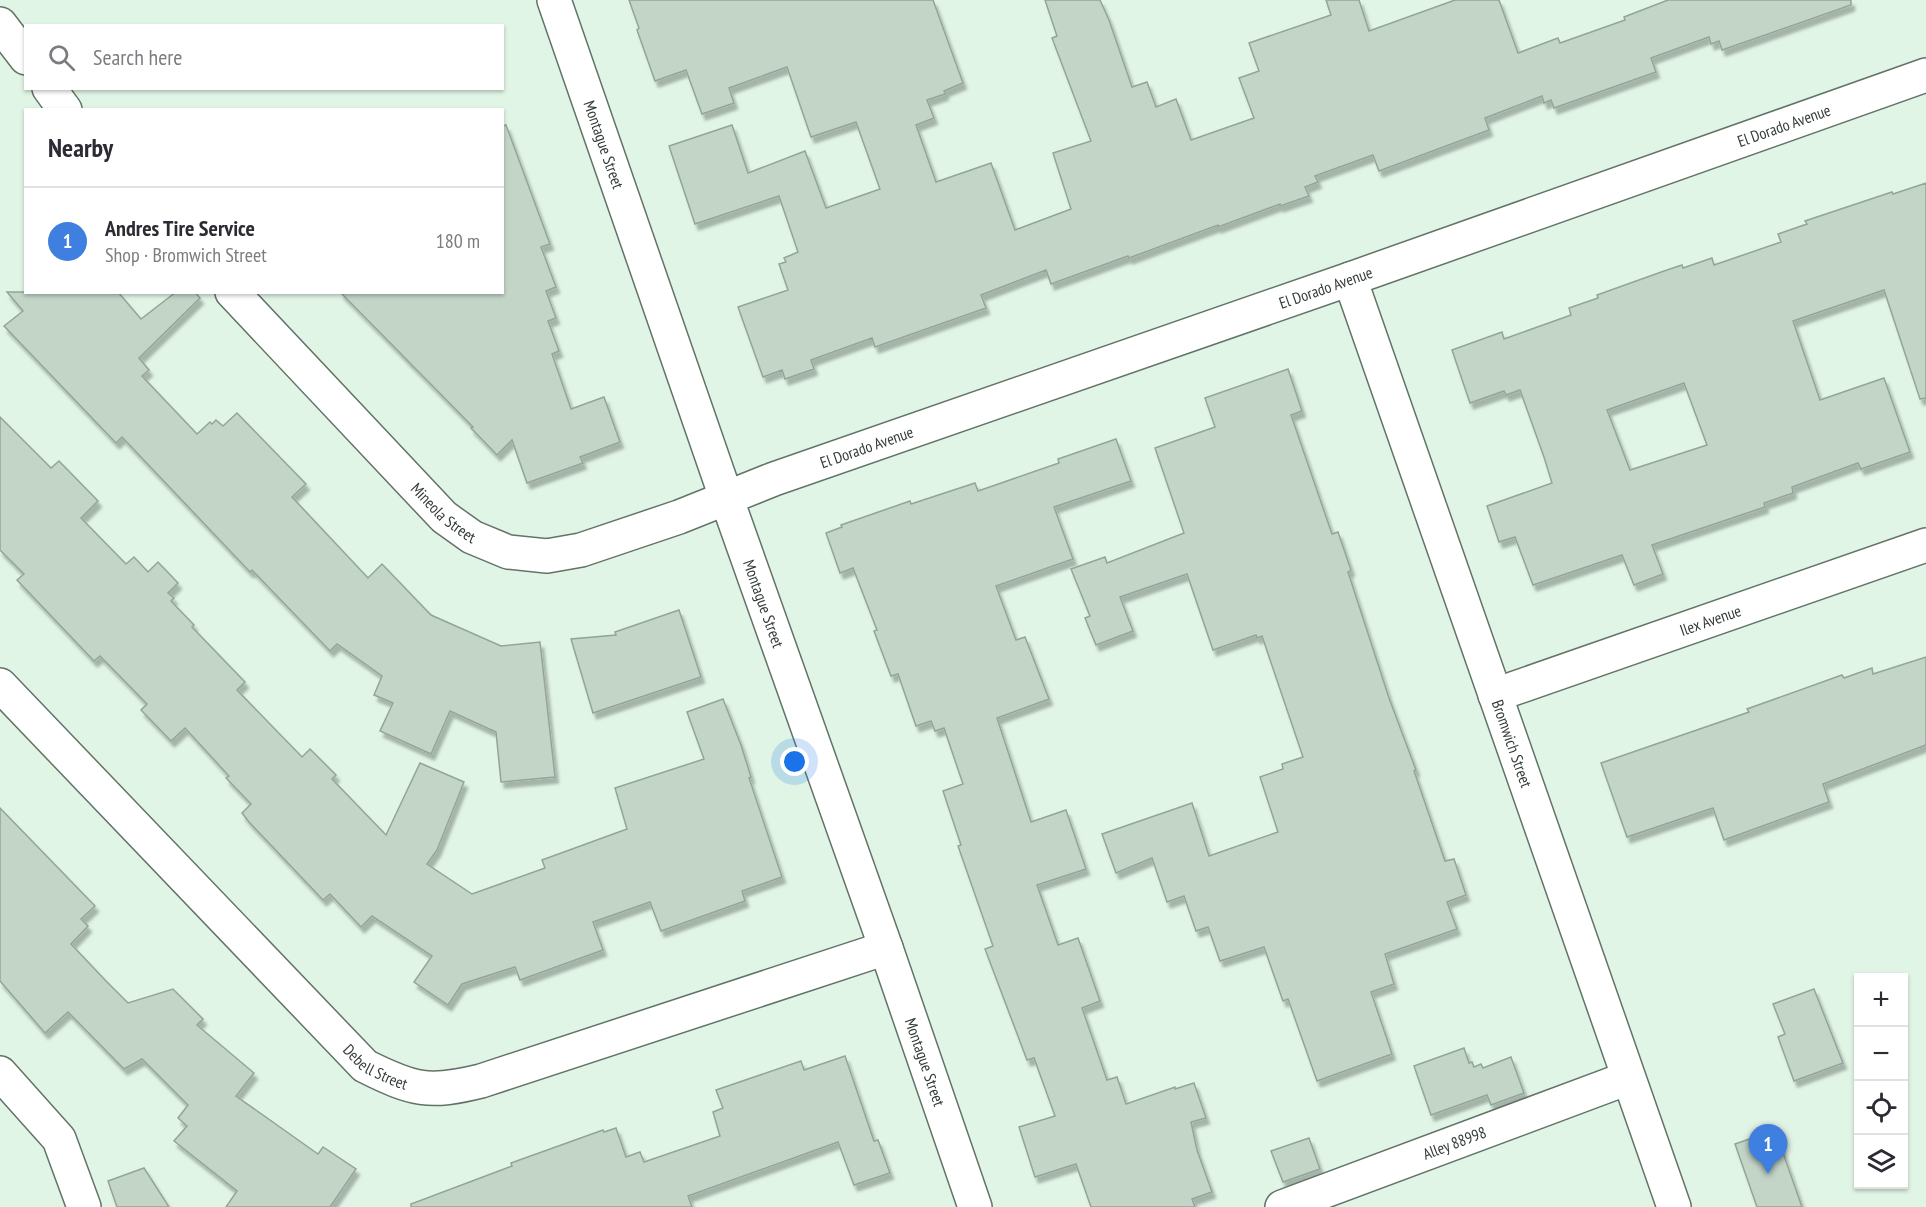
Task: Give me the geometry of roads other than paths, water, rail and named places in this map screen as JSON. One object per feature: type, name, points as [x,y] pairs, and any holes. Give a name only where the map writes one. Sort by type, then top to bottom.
[{"type":"street","name":"Montague Street","points":[[554,0],[726,497],[886,948],[969,1205]]},
{"type":"street","points":[[0,24],[24,55]]},
{"type":"street","name":"El Dorado Avenue","points":[[726,497],[774,478],[1350,279],[1926,75]]},
{"type":"street","points":[[50,90],[64,108]]},
{"type":"street","name":"Bromwich Street","points":[[1350,279],[1674,1207]]},
{"type":"street","name":"Mineola Street","points":[[234,294],[444,517],[472,537],[508,552],[547,556],[581,550],[679,517],[726,497]]},
{"type":"street","name":"Ilex Avenue","points":[[1495,695],[1926,545]]},
{"type":"street","name":"Debell Street","points":[[0,685],[365,1066],[393,1080],[423,1089],[453,1088],[482,1082],[886,948]]},
{"type":"street","points":[[0,1073],[59,1139],[84,1207]]},
{"type":"street","name":"Alley 88998","points":[[1282,1207],[1628,1078]]},
{"type":"place","name":"Andres Tire Service","points":[[1768,1174]]}]
